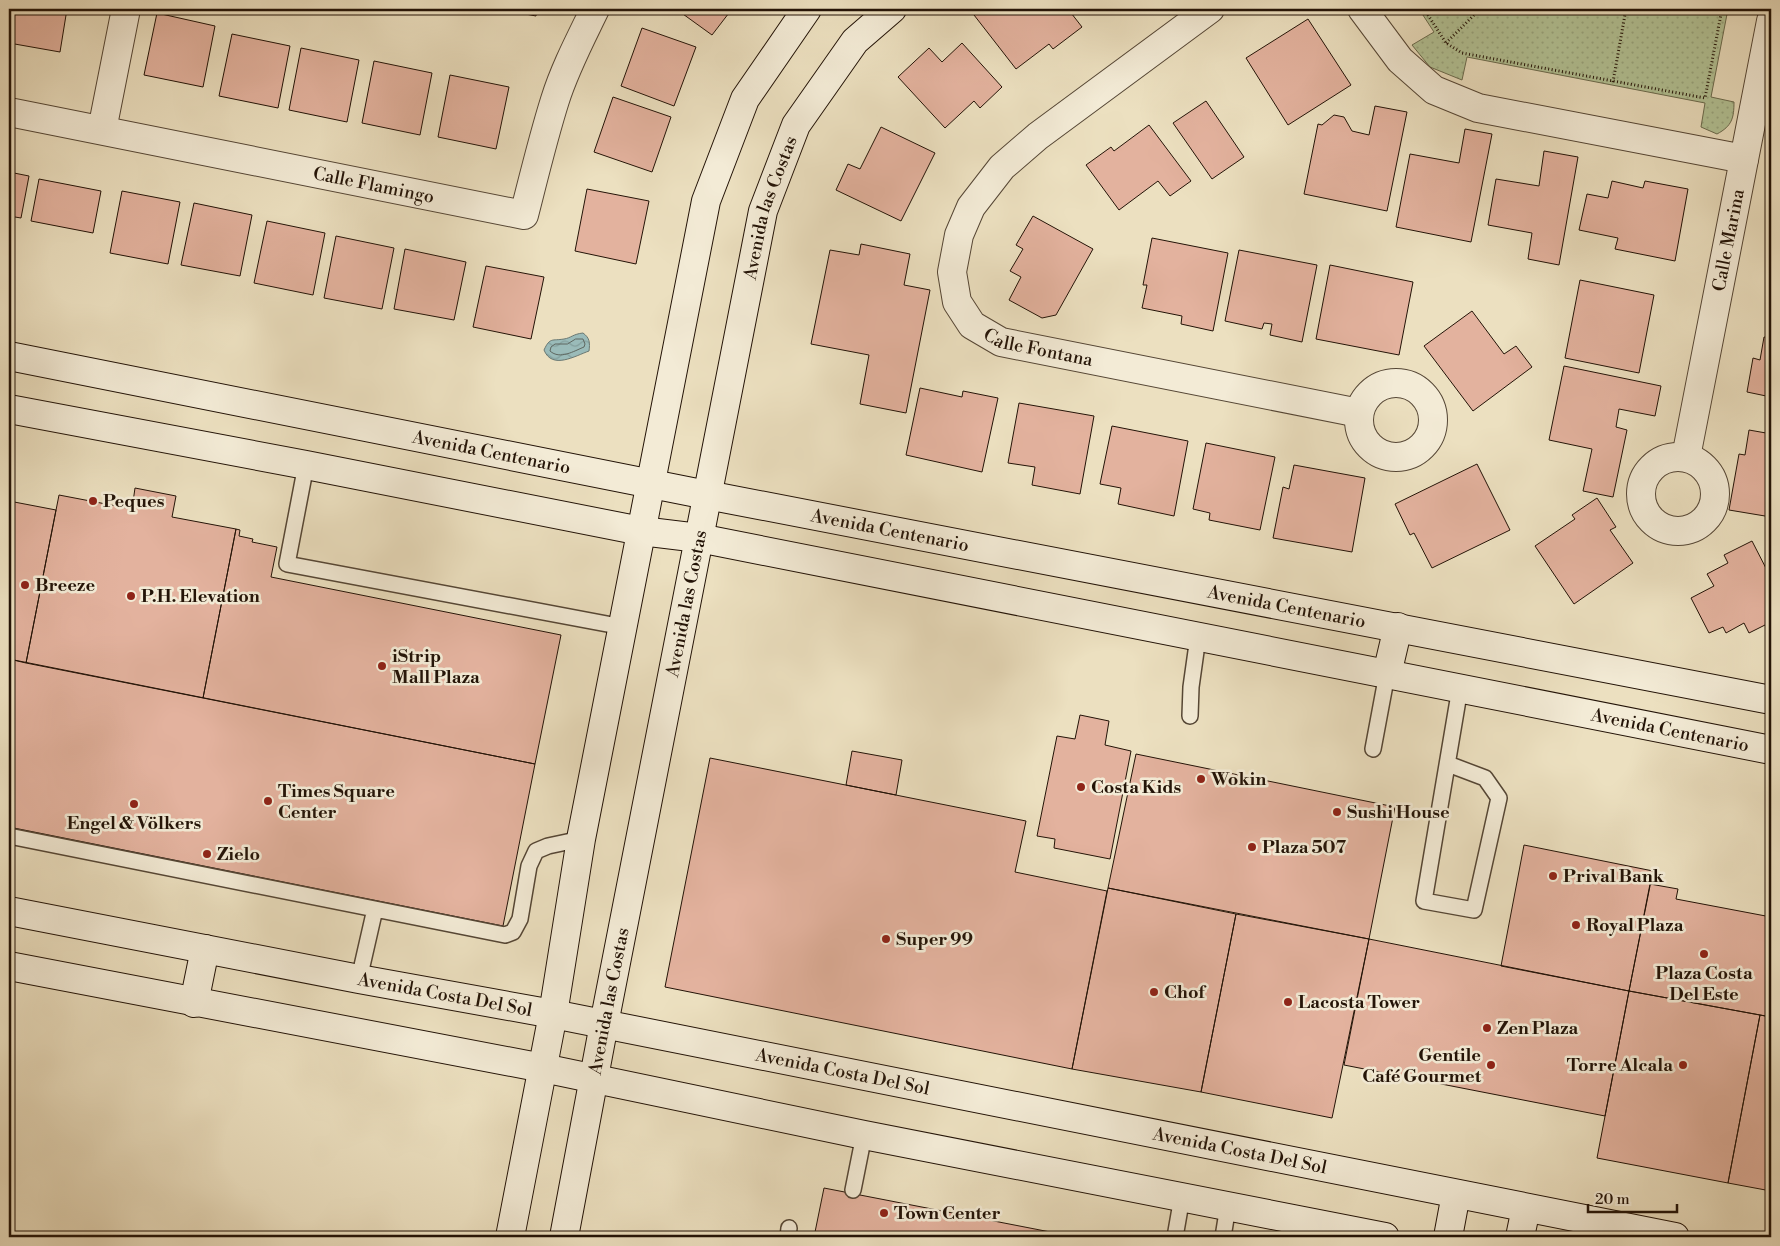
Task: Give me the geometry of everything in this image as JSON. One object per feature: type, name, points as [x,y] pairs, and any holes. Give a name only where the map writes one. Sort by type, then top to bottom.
[{"type":"street","points":[[102,130],[126,9]]},
{"type":"street","name":"Calle Flamingo","points":[[9,112],[524,215],[556,98],[576,48],[596,9]]},
{"type":"street","points":[[510,1237],[553,1014],[581,839],[706,201],[745,99],[807,9]]},
{"type":"street","name":"Avenida las Costas","points":[[564,1237],[707,495],[762,221],[796,125],[855,41],[892,9]]},
{"type":"street","name":"Calle Fontana","points":[[1210,9],[1038,136],[1002,167],[971,207],[959,235],[952,272],[957,302],[972,325],[1001,342],[1359,413]]},
{"type":"street","points":[[1362,9],[1400,60],[1434,90],[1478,108],[1744,159]]},
{"type":"street","name":"Calle Marina","points":[[1686,457],[1771,22]]},
{"type":"street","name":"Avenida Centenario","points":[[9,356],[650,484],[1771,700]]},
{"type":"street","name":"Avenida Centenario","points":[[9,409],[306,465],[641,532],[699,538],[1771,750]]},
{"type":"street","points":[[1387,674],[1398,627]]},
{"type":"street","name":"Avenida Costa Del Sol","points":[[9,910],[360,979],[604,1024],[1675,1237]]},
{"type":"street","points":[[194,1002],[205,949]]},
{"type":"street","points":[[9,966],[543,1068],[1228,1206],[1325,1231],[1385,1237]]},
{"type":"street","points":[[1448,1237],[1456,1194]]},
{"type":"street","points":[[1520,1237],[1526,1208]]},
{"type":"lane","points":[[306,465],[287,564],[622,627]]},
{"type":"lane","points":[[1190,716],[1191,687],[1198,637]]},
{"type":"lane","points":[[1373,749],[1387,674]]},
{"type":"lane","points":[[1448,764],[1485,778],[1498,798],[1474,910],[1424,901],[1460,688]]},
{"type":"lane","points":[[9,836],[505,934],[513,932],[520,919],[529,866],[536,851],[548,846],[581,839]]},
{"type":"lane","points":[[360,979],[375,908]]},
{"type":"lane","points":[[853,1190],[864,1134]]},
{"type":"lane","points":[[1174,1237],[1182,1197]]},
{"type":"lane","points":[[1222,1237],[1228,1206]]},
{"type":"path","points":[[1424,9],[1446,43],[1462,53],[1705,98],[1722,9]]},
{"type":"path","points":[[1446,43],[1480,9]]},
{"type":"path","points":[[1485,9],[1494,12],[1502,9]]},
{"type":"path","points":[[1613,82],[1626,9]]},
{"type":"green space","points":[[1419,9],[1728,9],[1711,97],[1734,102],[1733,117],[1729,125],[1717,134],[1701,127],[1705,103],[1467,57],[1462,80],[1430,67],[1412,45],[1434,32]]},
{"type":"water","points":[[583,333],[589,341],[589,351],[571,358],[558,360],[552,359],[544,350],[552,340]]},
{"type":"building","points":[[9,9],[67,9],[60,52],[9,43]]},
{"type":"building","points":[[499,9],[537,9],[536,16]]},
{"type":"building","points":[[676,9],[732,9],[712,35]]},
{"type":"building","points":[[982,9],[1003,9],[1005,12],[1008,9],[1068,9],[1082,27],[1053,49],[1049,44],[1016,69],[974,15]]},
{"type":"building","points":[[157,13],[215,26],[203,87],[144,75]]},
{"type":"building","points":[[1308,19],[1351,85],[1288,125],[1246,58]]},
{"type":"building","points":[[642,28],[696,47],[674,106],[621,86]]},
{"type":"building","points":[[232,34],[290,46],[278,108],[219,96]]},
{"type":"building","points":[[962,43],[1002,87],[980,108],[974,101],[945,128],[898,77],[929,48],[942,62]]},
{"type":"building","points":[[301,48],[359,60],[347,122],[289,110]]},
{"type":"building","points":[[374,61],[432,73],[420,135],[362,123]]},
{"type":"building","points":[[450,75],[509,87],[496,149],[438,137]]},
{"type":"building","points":[[613,97],[671,117],[652,172],[594,152]]},
{"type":"building","points":[[1206,101],[1244,157],[1212,179],[1173,123]]},
{"type":"building","points":[[1375,106],[1407,112],[1387,211],[1304,194],[1318,124],[1322,125],[1334,115],[1344,117],[1352,131],[1369,135]]},
{"type":"building","points":[[1149,125],[1191,181],[1170,196],[1158,181],[1119,210],[1086,165],[1111,147],[1114,151]]},
{"type":"building","points":[[881,127],[935,153],[901,221],[836,190],[848,164],[860,169]]},
{"type":"building","points":[[1465,129],[1492,134],[1471,242],[1396,227],[1410,154],[1459,163]]},
{"type":"building","points":[[1544,151],[1578,157],[1559,265],[1528,259],[1532,233],[1488,225],[1496,179],[1539,186]]},
{"type":"building","points":[[9,172],[29,176],[21,218],[9,216]]},
{"type":"building","points":[[39,179],[101,191],[93,233],[31,221]]},
{"type":"building","points":[[1612,181],[1643,188],[1645,181],[1688,189],[1675,261],[1615,249],[1618,238],[1579,230],[1587,194],[1608,198]]},
{"type":"building","points":[[587,189],[649,201],[636,264],[575,251]]},
{"type":"building","points":[[122,191],[180,202],[168,264],[110,253]]},
{"type":"building","points":[[194,203],[252,215],[240,276],[181,265]]},
{"type":"building","points":[[1033,216],[1093,249],[1056,315],[1042,318],[1009,300],[1021,277],[1010,271],[1023,249],[1016,245]]},
{"type":"building","points":[[267,221],[325,233],[313,295],[254,283]]},
{"type":"building","points":[[336,236],[394,248],[382,309],[324,298]]},
{"type":"building","points":[[1152,238],[1228,253],[1213,331],[1181,324],[1182,316],[1142,308],[1147,285],[1143,285]]},
{"type":"building","points":[[861,244],[910,254],[904,285],[930,290],[906,413],[860,404],[869,355],[811,344],[830,250],[859,255]]},
{"type":"building","points":[[405,249],[466,262],[454,320],[394,309]]},
{"type":"building","points":[[1239,250],[1317,265],[1302,342],[1270,335],[1272,324],[1264,323],[1262,329],[1225,321]]},
{"type":"building","points":[[1330,265],[1413,282],[1399,355],[1316,339]]},
{"type":"building","points":[[486,266],[544,277],[531,339],[473,327]]},
{"type":"building","points":[[1580,280],[1654,295],[1639,373],[1565,358]]},
{"type":"building","points":[[1472,311],[1504,354],[1516,346],[1532,367],[1473,411],[1424,346]]},
{"type":"building","points":[[1764,337],[1771,338],[1771,397],[1747,392],[1753,358],[1760,360]]},
{"type":"building","points":[[1564,366],[1661,386],[1655,416],[1619,409],[1616,427],[1627,430],[1613,497],[1583,491],[1592,449],[1549,440]]},
{"type":"building","points":[[920,388],[962,397],[963,391],[998,398],[982,472],[906,455]]},
{"type":"building","points":[[1019,403],[1094,416],[1080,494],[1032,485],[1035,467],[1008,463]]},
{"type":"building","points":[[1769,410],[1771,410],[1771,517],[1729,510],[1739,454],[1745,455],[1749,430],[1766,433]]},
{"type":"building","points":[[1112,426],[1188,441],[1174,516],[1118,504],[1121,488],[1100,484]]},
{"type":"building","points":[[1206,443],[1275,457],[1260,530],[1209,520],[1210,513],[1193,509]]},
{"type":"building","points":[[1477,464],[1510,530],[1432,568],[1414,533],[1410,535],[1395,504]]},
{"type":"building","points":[[1294,465],[1365,478],[1352,552],[1273,538],[1283,487],[1289,489]]},
{"type":"building","name":"P.H. Elevation","points":[[135,488],[176,496],[172,517],[236,529],[203,698],[26,663],[59,495],[132,509]]},
{"type":"building","points":[[1597,498],[1616,527],[1610,530],[1633,563],[1574,604],[1535,546],[1575,519],[1572,515]]},
{"type":"building","name":"Breeze","points":[[9,501],[56,510],[26,663],[9,659]]},
{"type":"building","name":"iStrip Mall Plaza","points":[[236,529],[240,530],[239,536],[253,539],[252,542],[277,547],[271,577],[561,635],[535,764],[203,698]]},
{"type":"building","points":[[1752,541],[1771,578],[1771,622],[1749,633],[1744,623],[1726,633],[1723,627],[1709,633],[1691,598],[1714,586],[1707,574],[1728,563],[1724,555]]},
{"type":"building","name":"Times Square Center","points":[[9,659],[535,764],[503,926],[9,827]]},
{"type":"building","points":[[1080,715],[1109,721],[1105,745],[1131,751],[1110,859],[1054,848],[1055,839],[1037,836],[1057,736],[1075,739]]},
{"type":"building","points":[[852,751],[902,760],[896,795],[846,785]]},
{"type":"building","name":"Plaza 507","points":[[1136,754],[1395,807],[1369,939],[1108,888]]},
{"type":"building","name":"Super 99","points":[[710,758],[1026,821],[1015,872],[1107,891],[1072,1069],[665,987]]},
{"type":"building","name":"Royal Plaza","points":[[1524,845],[1653,871],[1629,991],[1501,966]]},
{"type":"building","name":"Plaza Costa Del Este","points":[[1650,884],[1678,889],[1676,899],[1771,917],[1771,1017],[1629,991]]},
{"type":"building","name":"Chof","points":[[1108,888],[1236,914],[1201,1092],[1072,1069]]},
{"type":"building","name":"Lacosta Tower","points":[[1236,914],[1369,939],[1332,1118],[1201,1092]]},
{"type":"building","name":"Zen Plaza","points":[[1369,939],[1629,991],[1605,1116],[1344,1065]]},
{"type":"building","name":"Torre Alcala","points":[[1629,991],[1760,1015],[1728,1183],[1597,1158]]},
{"type":"building","points":[[1760,1015],[1771,1017],[1771,1191],[1728,1183]]},
{"type":"building","name":"Town Center","points":[[824,1188],[1076,1237],[814,1237]]},
{"type":"place","name":"Peques","points":[[93,501]]},
{"type":"place","name":"Breeze","points":[[25,585]]},
{"type":"place","name":"P.H. Elevation","points":[[131,596]]},
{"type":"place","name":"iStrip Mall Plaza","points":[[382,666]]},
{"type":"place","name":"Wokin","points":[[1201,779]]},
{"type":"place","name":"Costa Kids","points":[[1081,787]]},
{"type":"place","name":"Times Square Center","points":[[268,801]]},
{"type":"place","name":"Engel & Völkers","points":[[134,804]]},
{"type":"place","name":"Sushi House","points":[[1337,812]]},
{"type":"place","name":"Plaza 507","points":[[1252,847]]},
{"type":"place","name":"Zielo","points":[[207,854]]},
{"type":"place","name":"Prival Bank","points":[[1553,876]]},
{"type":"place","name":"Royal Plaza","points":[[1576,925]]},
{"type":"place","name":"Super 99","points":[[886,939]]},
{"type":"place","name":"Plaza Costa Del Este","points":[[1704,954]]},
{"type":"place","name":"Chof","points":[[1154,992]]},
{"type":"place","name":"Lacosta Tower","points":[[1288,1002]]},
{"type":"place","name":"Zen Plaza","points":[[1487,1028]]},
{"type":"place","name":"Gentile Café Gourmet","points":[[1491,1065]]},
{"type":"place","name":"Torre Alcala","points":[[1683,1065]]},
{"type":"place","name":"Town Center","points":[[884,1213]]}]
